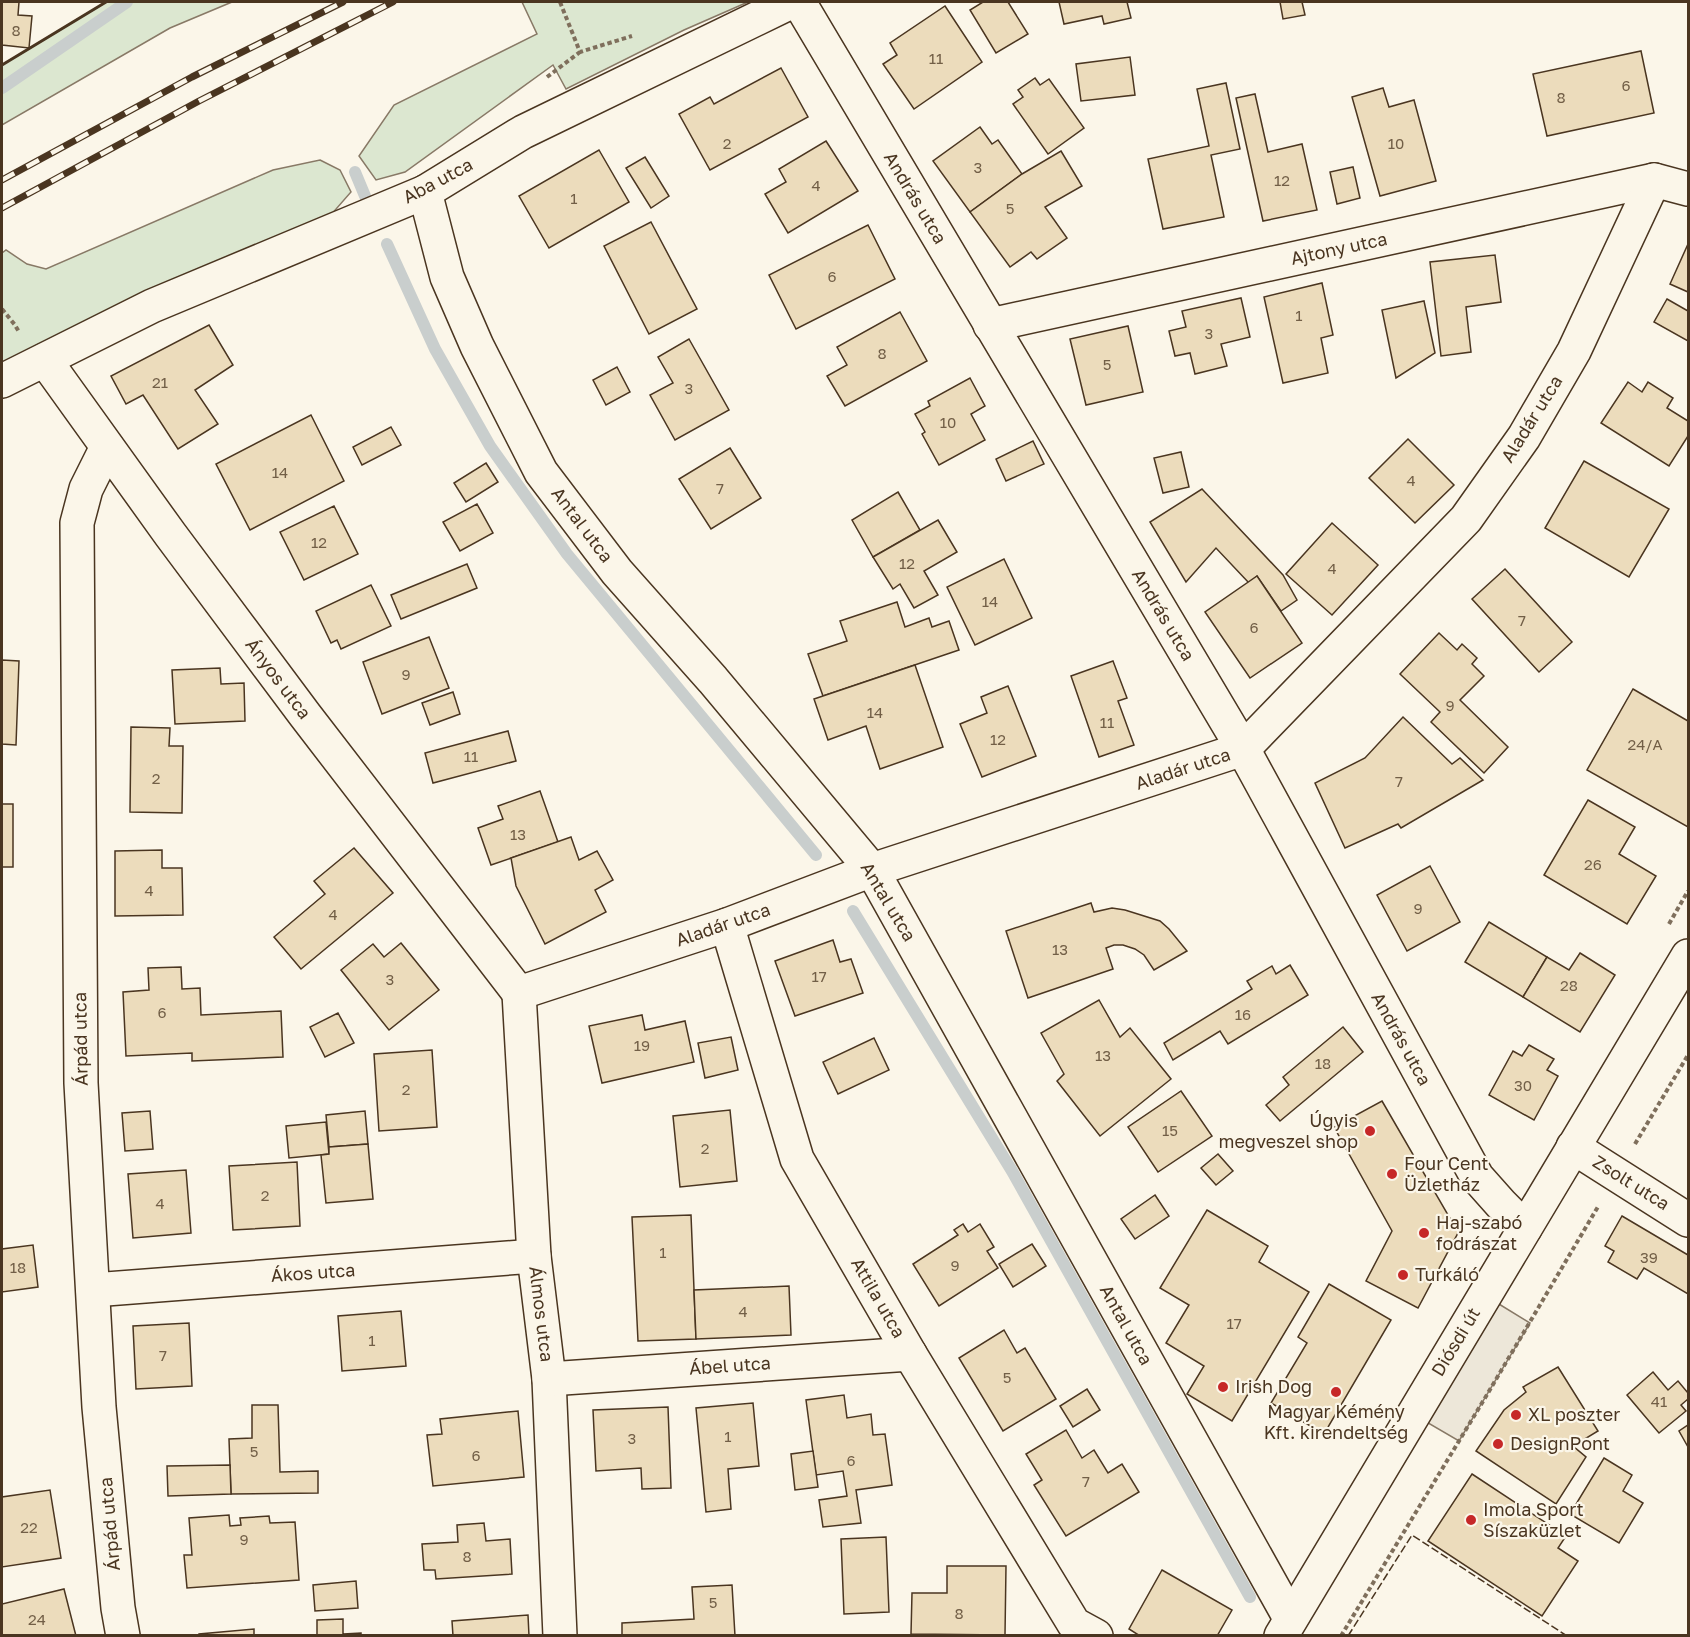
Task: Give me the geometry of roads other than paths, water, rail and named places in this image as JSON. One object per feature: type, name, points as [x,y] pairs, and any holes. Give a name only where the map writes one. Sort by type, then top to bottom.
[{"type":"street","name":"Aba utca","points":[[2,381],[152,306],[424,192],[523,132],[791,2]]},
{"type":"street","name":"András utca","points":[[799,2],[1244,750],[1477,1177],[1525,1228]]},
{"type":"street","name":"Ajtony utca","points":[[990,325],[1654,180],[1689,189]]},
{"type":"street","name":"Aladár utca","points":[[519,993],[727,925],[872,870],[1244,750],[1466,519],[1524,437],[1574,351],[1654,180]]},
{"type":"street","name":"Antal utca","points":[[424,192],[447,277],[477,346],[542,472],[617,572],[712,680],[872,870],[1286,1626]]},
{"type":"street","name":"Ányos utca","points":[[45,360],[305,715],[519,993]]},
{"type":"street","name":"Árpád utca","points":[[107,447],[86,489],[77,523],[81,1083],[99,1407],[118,1608],[123,1635]]},
{"type":"street","name":"Attila utca","points":[[727,925],[797,1159],[910,1354],[1079,1632]]},
{"type":"street","name":"Diósdi út","points":[[1286,1626],[1689,956]]},
{"type":"street","name":"Álmos utca","points":[[519,993],[534,1256],[549,1379],[560,1635]]},
{"type":"street","name":"Zsolt utca","points":[[1574,1147],[1689,1220]]},
{"type":"street","name":"Ákos utca","points":[[93,1290],[534,1256]]},
{"type":"street","name":"Ábel utca","points":[[549,1379],[910,1354]]},
{"type":"waterway","points":[[2,88],[127,2]]},
{"type":"waterway","points":[[355,172],[365,196]]},
{"type":"waterway","points":[[387,244],[435,349],[490,446],[567,554],[816,855]]},
{"type":"waterway","points":[[853,911],[1012,1171],[1250,1597]]},
{"type":"railway","points":[[2,180],[192,77],[343,2]]},
{"type":"railway","points":[[2,208],[199,101],[393,2]]},
{"type":"place","name":"Úgyis megveszel shop","points":[[1370,1131]]},
{"type":"place","name":"Four Cent Üzletház","points":[[1392,1174]]},
{"type":"place","name":"Haj-szabó fodrászat","points":[[1424,1233]]},
{"type":"place","name":"Turkáló","points":[[1403,1275]]},
{"type":"place","name":"Irish Dog","points":[[1223,1387]]},
{"type":"place","name":"Magyar Kémény Kft. kirendeltség","points":[[1336,1392]]},
{"type":"place","name":"XL poszter","points":[[1516,1415]]},
{"type":"place","name":"DesignPont","points":[[1498,1444]]},
{"type":"place","name":"Imola Sport Síszaküzlet","points":[[1471,1520]]}]
